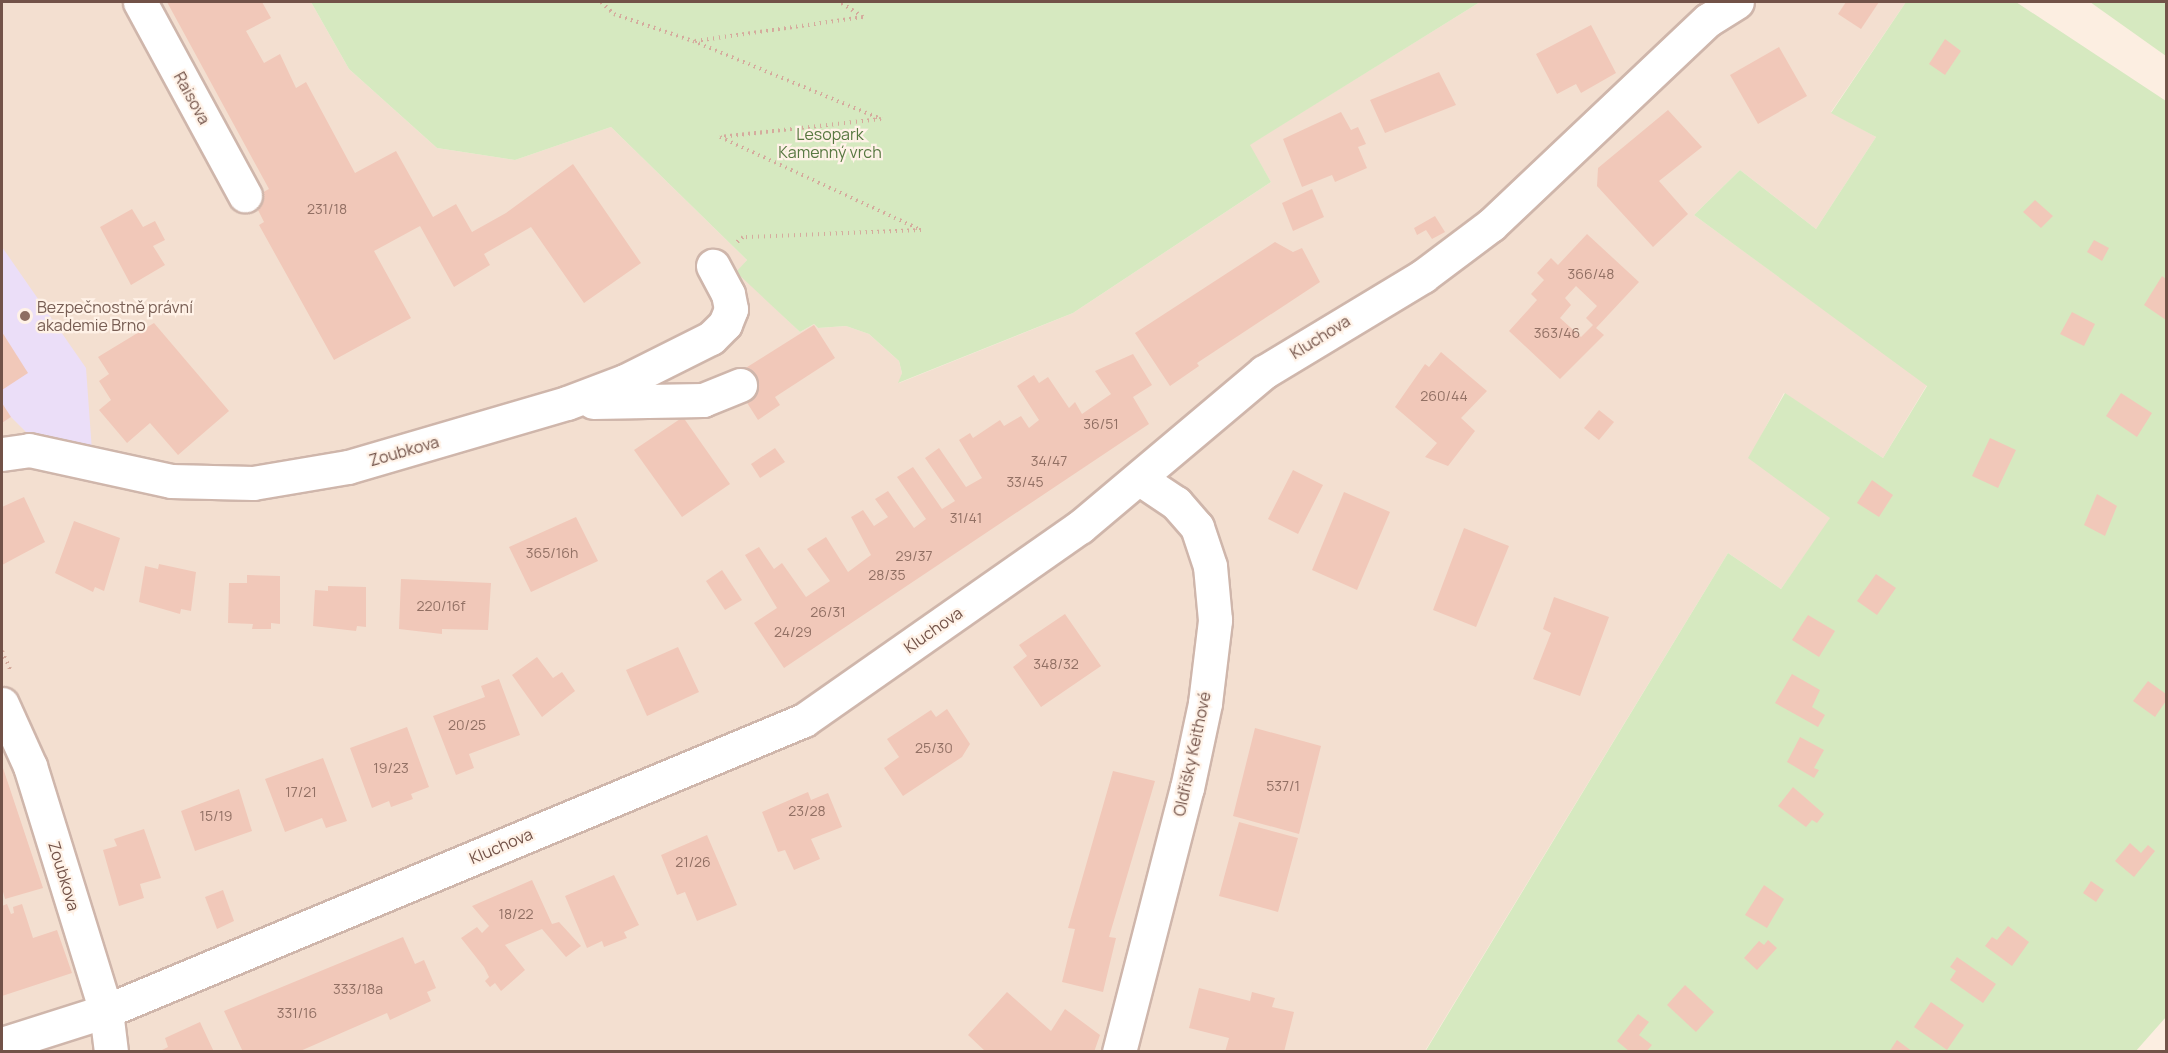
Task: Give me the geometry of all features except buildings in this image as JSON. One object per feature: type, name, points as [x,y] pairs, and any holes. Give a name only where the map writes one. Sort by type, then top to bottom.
[{"type":"street","name":"Raisova","points":[[140,2],[245,195]]},
{"type":"street","name":"Kluchova","points":[[2,1044],[106,1011],[804,720],[1080,528],[1140,479],[1194,428],[1264,372],[1423,276],[1491,225],[1708,20],[1737,2]]},
{"type":"street","name":"Zoubkova","points":[[2,454],[29,450],[171,481],[253,483],[348,467],[567,403],[625,381],[718,331],[731,309],[728,294],[713,266]]},
{"type":"street","points":[[567,403],[703,400],[740,385]]},
{"type":"street","name":"Oldřišky Keithové","points":[[1119,1052],[1187,788],[1205,703],[1215,620],[1210,566],[1197,527],[1176,503],[1140,479]]},
{"type":"street","name":"Zoubkova","points":[[2,704],[30,766],[106,1011],[111,1052]]},
{"type":"path","points":[[601,2],[614,14],[693,41],[881,119],[720,137],[921,230],[742,237]]},
{"type":"path","points":[[693,41],[863,17],[840,2]]},
{"type":"shaded area","points":[[2,2],[311,2],[349,69],[437,148],[515,160],[611,127],[747,260],[737,272],[800,332],[814,324],[818,328],[846,326],[869,334],[899,361],[902,373],[899,383],[1073,313],[1271,182],[1249,145],[1480,2],[1906,2],[1831,112],[1876,137],[1816,229],[1740,170],[1694,215],[1927,385],[1883,458],[1784,393],[1749,458],[1831,518],[1781,589],[1728,553],[1425,1051],[2,1052]]},
{"type":"shaded area","name":"Bezpečnostně právní akademie Brno","points":[[2,247],[86,368],[92,451],[31,437],[11,417],[2,423]]},
{"type":"green space","name":"Lesopark Kamenný vrch","points":[[311,2],[1480,2],[1250,145],[1271,182],[1073,313],[898,383],[902,373],[899,361],[869,334],[846,326],[818,328],[814,324],[800,332],[736,272],[747,260],[611,127],[515,160],[437,148],[349,69]]},
{"type":"green space","points":[[1906,2],[2016,2],[2166,101],[2166,1017],[2135,1052],[1425,1052],[1728,553],[1781,589],[1830,518],[1748,458],[1785,393],[1883,458],[1927,386],[1694,215],[1740,170],[1816,229],[1876,137],[1831,113]]},
{"type":"green space","points":[[2090,2],[2166,2],[2166,56]]},
{"type":"place","name":"Bezpečnostně právní akademie Brno","points":[[25,316]]}]
